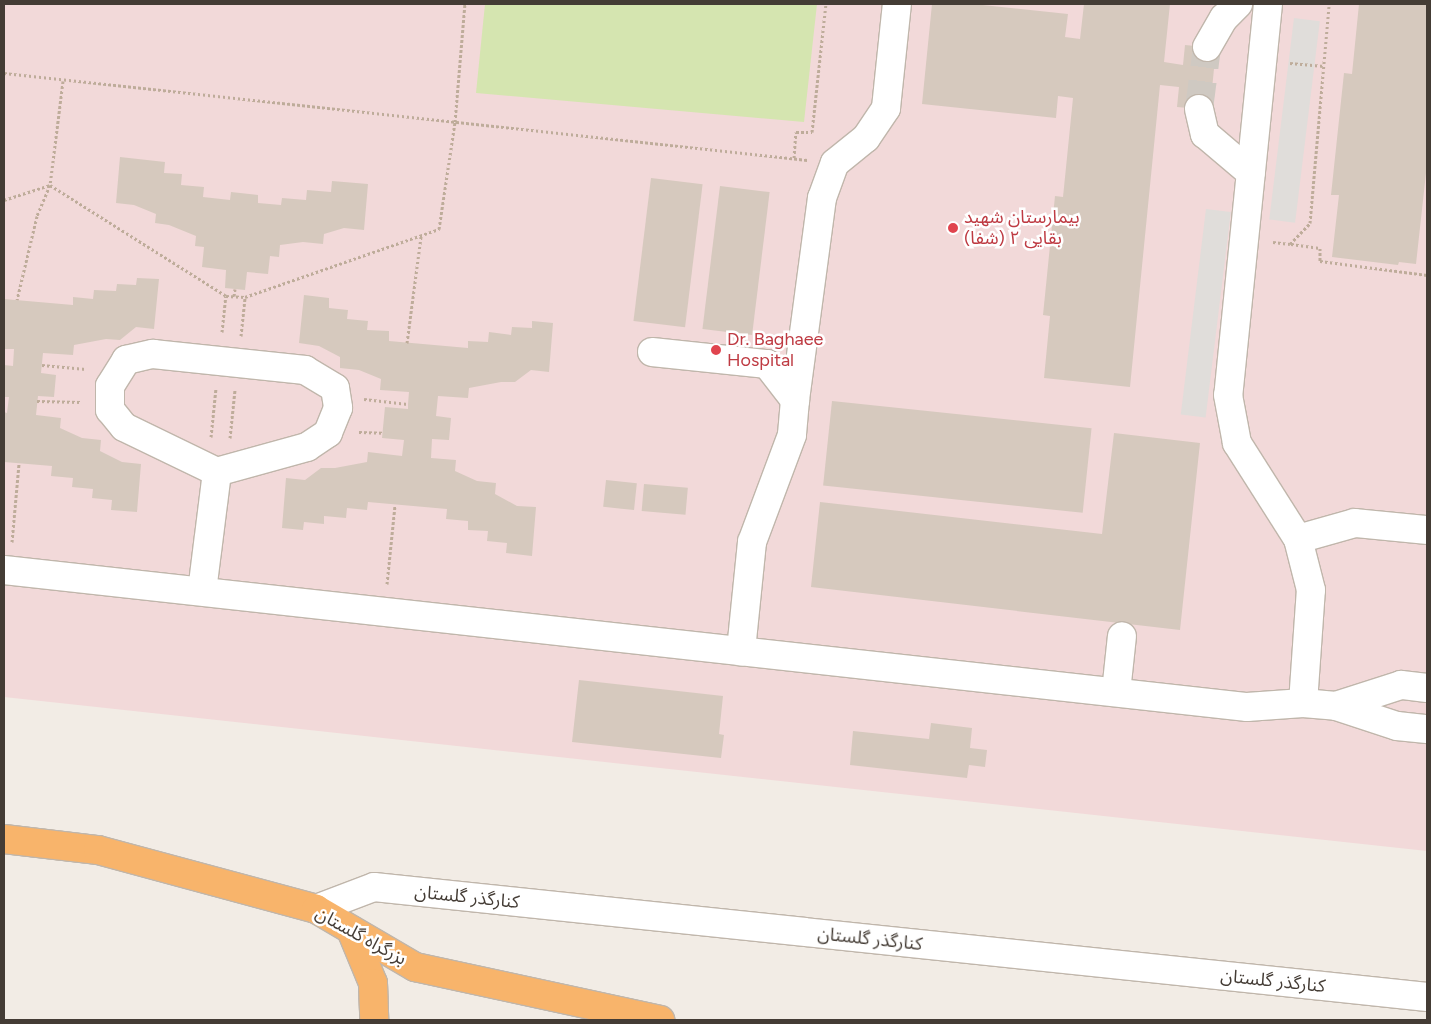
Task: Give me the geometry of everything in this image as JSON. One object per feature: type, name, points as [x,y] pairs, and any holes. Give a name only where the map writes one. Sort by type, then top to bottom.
[{"type":"highway","name":"بزرگراه گلستان","points":[[4,839],[98,850],[316,910],[414,966],[660,1020]]},
{"type":"highway","points":[[352,930],[374,983],[374,1020]]},
{"type":"street","points":[[742,651],[752,542],[792,435],[822,198],[835,163],[866,138],[886,108],[897,4]]},
{"type":"street","points":[[1207,47],[1224,18],[1238,4]]},
{"type":"street","points":[[1268,4],[1228,394],[1237,443],[1298,539],[1311,590],[1303,703]]},
{"type":"street","points":[[1199,109],[1205,134],[1251,173]]},
{"type":"street","points":[[652,352],[766,364],[795,400]]},
{"type":"street","points":[[154,354],[305,370],[335,388],[337,400],[338,408],[328,433],[307,447],[217,472],[124,427],[110,410],[113,388],[126,360],[154,354]]},
{"type":"street","points":[[202,591],[217,472]]},
{"type":"street","points":[[1298,539],[1355,523],[1427,530]]},
{"type":"street","points":[[7,570],[1247,707],[1303,703],[1336,706],[1397,726],[1427,729]]},
{"type":"street","points":[[1116,692],[1122,636]]},
{"type":"street","points":[[1336,706],[1401,685],[1427,688]]},
{"type":"street","name":"کنارگذر گلستان","points":[[316,910],[374,887],[1427,997]]},
{"type":"path","points":[[50,185],[226,296],[245,297],[439,229],[455,122],[465,4]]},
{"type":"path","points":[[794,158],[796,132],[812,132],[826,4]]},
{"type":"path","points":[[1290,244],[1310,223],[1329,4]]},
{"type":"path","points":[[1263,60],[1324,66]]},
{"type":"path","points":[[4,73],[63,81],[835,163]]},
{"type":"path","points":[[17,300],[37,216],[50,185],[63,81]]},
{"type":"path","points":[[4,200],[50,185]]},
{"type":"path","points":[[407,343],[420,236]]},
{"type":"path","points":[[1244,240],[1320,248],[1320,261],[1427,275]]},
{"type":"path","points":[[234,296],[235,289]]},
{"type":"path","points":[[37,400],[74,402],[113,388],[103,370],[42,365]]},
{"type":"path","points":[[337,400],[352,398],[408,404]]},
{"type":"path","points":[[7,570],[19,463]]},
{"type":"path","points":[[384,611],[395,505]]},
{"type":"shaded area","name":"Dr. Baghaee Hospital","points":[[4,4],[1427,4],[1427,851],[4,697]]},
{"type":"shaded area","points":[[1294,18],[1320,21],[1295,223],[1269,219]]},
{"type":"shaded area","points":[[1206,209],[1231,212],[1206,418],[1181,414]]},
{"type":"green space","points":[[485,4],[817,4],[804,122],[476,93]]},
{"type":"building","points":[[932,4],[973,4],[1068,14],[1065,37],[1080,39],[1084,4],[1170,4],[1164,62],[1183,65],[1185,45],[1216,48],[1210,110],[1177,107],[1179,87],[1160,85],[1130,387],[1044,378],[1050,316],[1043,315],[1055,196],[1063,197],[1073,98],[1058,96],[1056,118],[922,104]]},
{"type":"building","points":[[1359,4],[1427,4],[1427,164],[1416,264],[1399,262],[1398,265],[1332,257],[1339,195],[1331,195],[1344,73],[1352,74]]},
{"type":"building","points":[[120,157],[165,162],[164,173],[182,174],[181,185],[204,187],[203,197],[230,200],[231,192],[258,195],[258,203],[281,205],[282,198],[306,200],[307,190],[331,192],[332,181],[368,184],[364,230],[344,228],[324,234],[323,244],[303,242],[280,245],[279,257],[270,256],[268,274],[247,272],[245,290],[225,288],[226,270],[202,267],[204,247],[195,246],[196,236],[169,225],[155,223],[156,214],[134,205],[116,203]]},
{"type":"building","points":[[651,178],[703,184],[685,327],[633,321]]},
{"type":"building","points":[[720,186],[770,192],[752,335],[702,329]]},
{"type":"building","points":[[137,278],[159,279],[154,329],[136,327],[120,340],[106,339],[74,345],[73,355],[43,353],[41,373],[56,375],[54,397],[38,396],[36,415],[61,418],[60,428],[82,438],[101,440],[100,451],[122,462],[141,464],[137,512],[111,510],[112,500],[92,498],[93,489],[72,487],[73,478],[51,476],[52,466],[4,462],[4,412],[7,413],[9,397],[4,397],[4,365],[13,366],[14,349],[4,349],[4,299],[73,305],[73,297],[93,299],[94,290],[116,291],[117,284],[136,285]]},
{"type":"building","points":[[304,295],[329,298],[329,308],[348,310],[347,319],[368,321],[367,330],[389,331],[389,341],[468,348],[468,341],[488,342],[489,332],[511,335],[512,327],[532,328],[532,321],[553,323],[549,372],[531,370],[515,382],[501,382],[469,388],[468,398],[438,396],[436,416],[451,418],[449,440],[432,439],[431,458],[456,460],[455,471],[477,481],[496,483],[495,494],[517,506],[536,507],[532,556],[506,553],[507,543],[487,541],[488,531],[468,530],[468,521],[446,519],[447,509],[368,502],[367,510],[347,508],[346,518],[324,516],[324,524],[304,522],[303,530],[282,528],[286,478],[305,480],[321,468],[335,468],[367,462],[368,452],[402,456],[404,440],[382,438],[385,407],[408,409],[409,392],[380,390],[381,379],[359,370],[340,368],[340,357],[319,346],[299,343]]},
{"type":"building","points":[[832,401],[1092,428],[1083,513],[823,486]]},
{"type":"building","points":[[1114,433],[1200,443],[1180,630],[811,587],[820,502],[1102,534]]},
{"type":"building","points":[[606,480],[637,483],[634,510],[603,507]]},
{"type":"building","points":[[644,484],[688,488],[685,515],[642,511]]},
{"type":"building","points":[[579,680],[723,696],[719,734],[724,735],[721,758],[572,742]]},
{"type":"building","points":[[931,723],[972,728],[970,748],[987,750],[985,767],[969,765],[967,778],[850,765],[853,731],[929,739]]},
{"type":"tunnel","points":[[1199,109],[1207,47]]},
{"type":"place","name":"بیمارستان شهید بقایی ۲ (شفا)","points":[[953,228]]},
{"type":"place","name":"Dr. Baghaee Hospital","points":[[716,350]]}]
